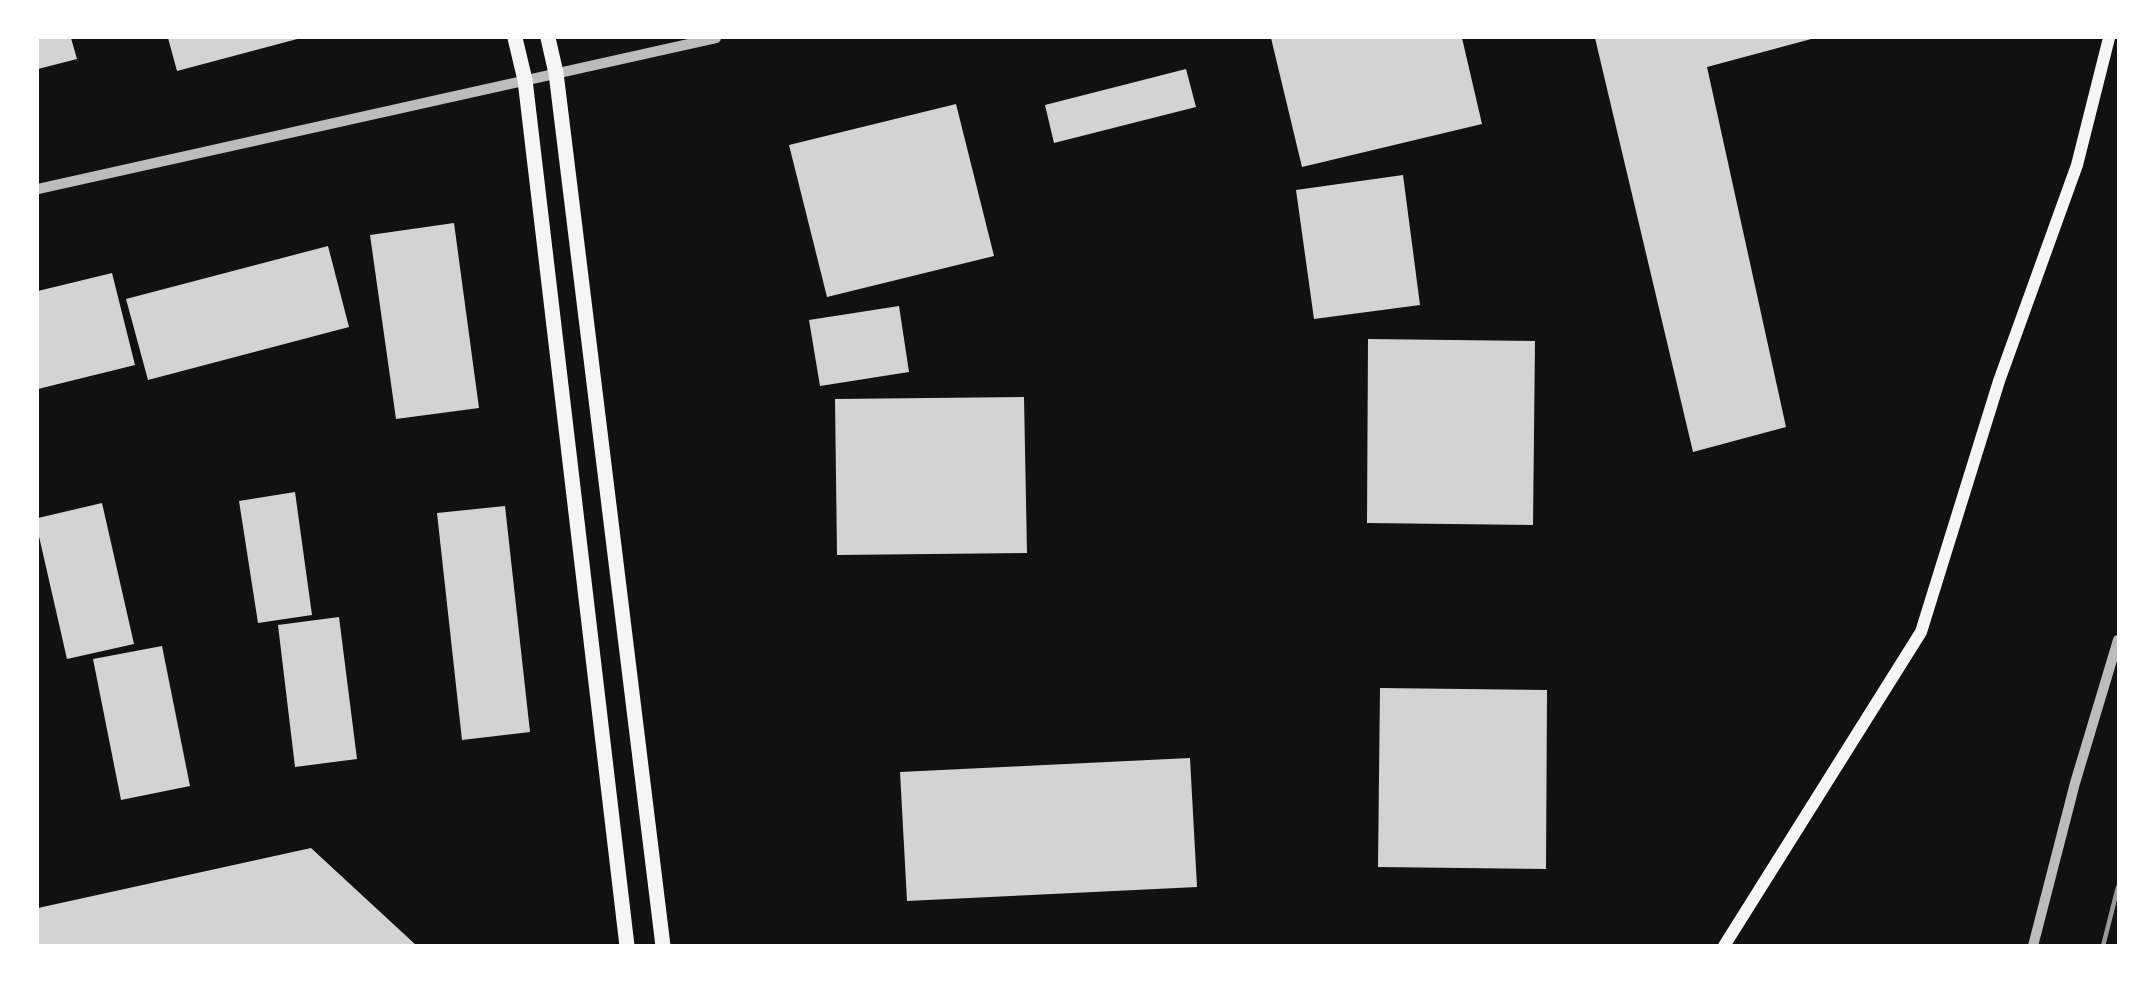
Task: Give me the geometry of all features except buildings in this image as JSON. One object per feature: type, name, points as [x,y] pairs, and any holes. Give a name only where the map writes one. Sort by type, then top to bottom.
[{"type":"main road","points":[[515,38],[525,80],[627,945]]},
{"type":"main road","points":[[548,38],[555,73],[663,945]]},
{"type":"main road","points":[[1724,945],[1920,632],[1999,381],[2077,165],[2109,38]]},
{"type":"street","points":[[38,189],[716,38]]},
{"type":"street","points":[[2033,945],[2076,783],[2118,640]]},
{"type":"railway","points":[[2103,946],[2118,887]]}]
